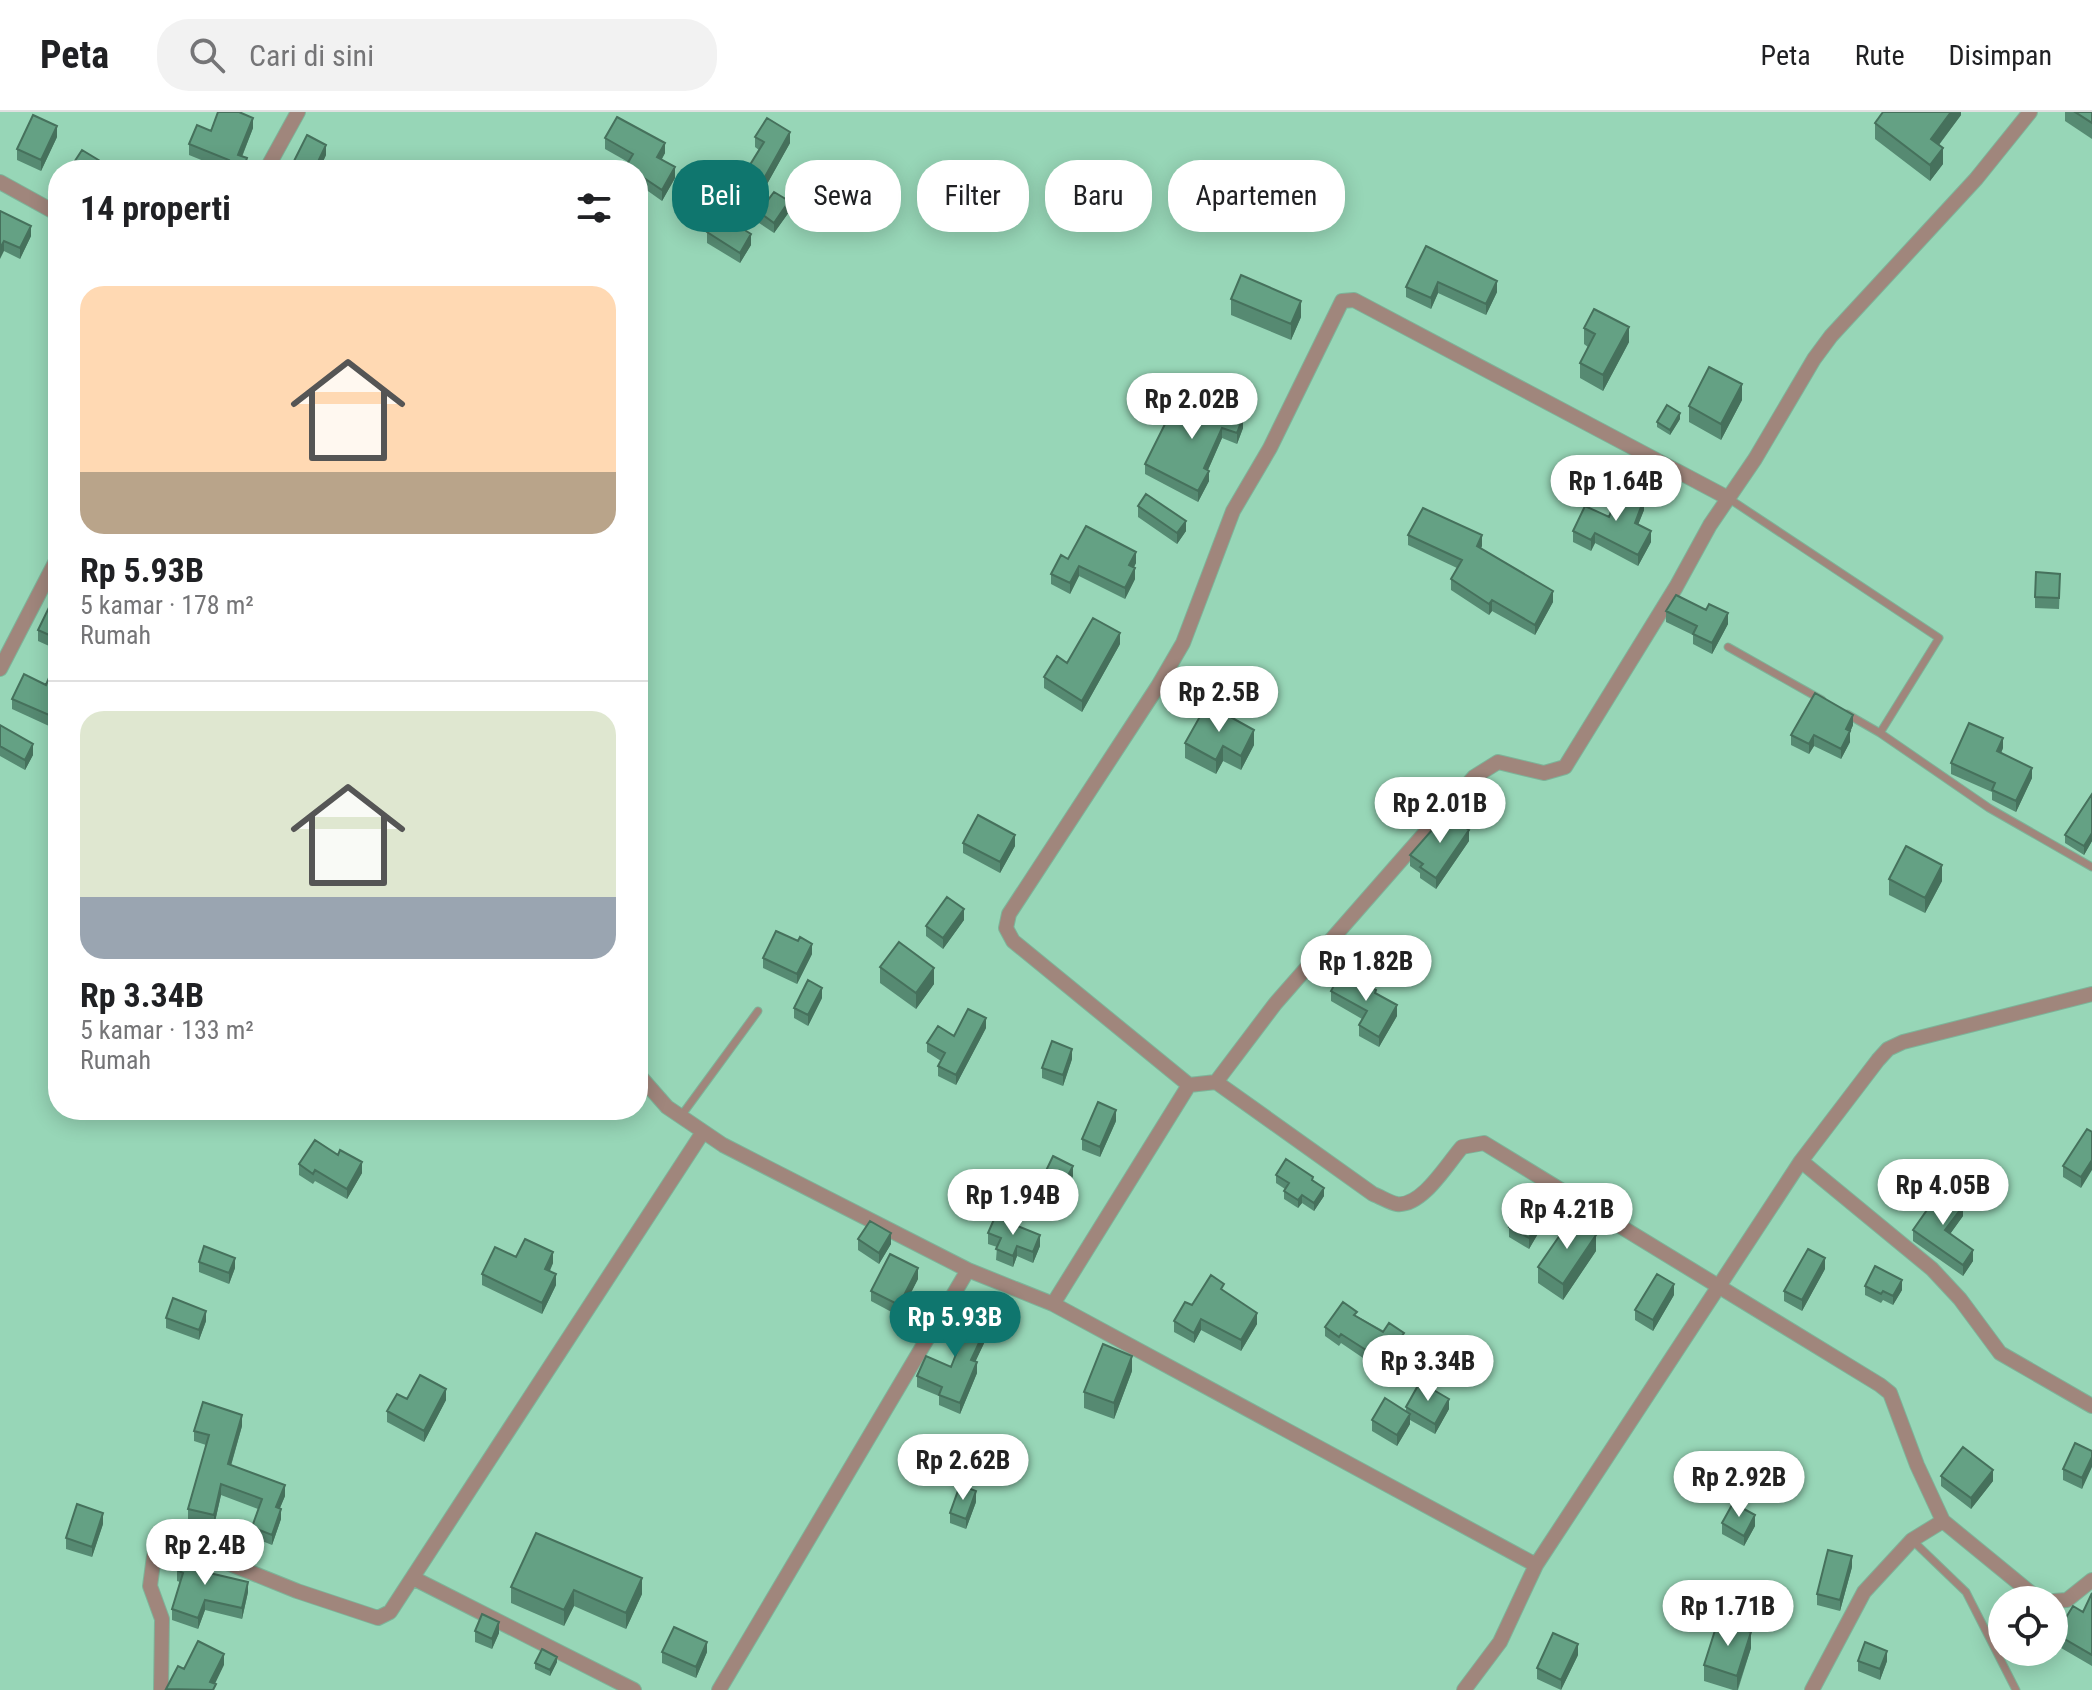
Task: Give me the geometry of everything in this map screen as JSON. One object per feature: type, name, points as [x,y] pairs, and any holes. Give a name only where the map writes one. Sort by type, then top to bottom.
[{"type":"street","points":[[272,160],[298,112]]},
{"type":"street","points":[[1216,1082],[1275,1004],[1474,777],[1498,762],[1544,773],[1565,767],[1814,359],[1831,336],[1976,179],[2030,112]]},
{"type":"street","points":[[0,182],[48,208]]},
{"type":"street","points":[[1728,498],[1354,300],[1342,301],[1270,448],[1233,511],[1183,643],[1014,906],[1006,928],[1013,941],[1189,1085],[1216,1082],[1373,1194],[1396,1204],[1409,1203],[1423,1195],[1462,1147],[1484,1143],[1880,1385],[1890,1393],[1917,1465],[1943,1521],[2022,1586]]},
{"type":"street","points":[[0,669],[48,576]]},
{"type":"street","points":[[1464,1690],[1500,1642],[1536,1565],[1801,1161],[1888,1049],[1903,1042],[2092,994]]},
{"type":"street","points":[[648,1085],[667,1107],[723,1145],[968,1270],[1053,1304],[1536,1565]]},
{"type":"street","points":[[1053,1304],[1189,1085]]},
{"type":"street","points":[[161,1690],[162,1619],[150,1586],[154,1556],[167,1546],[190,1548],[297,1591],[378,1618],[390,1612],[703,1132]]},
{"type":"street","points":[[1801,1161],[1932,1269],[1960,1299],[2000,1353],[2092,1406]]},
{"type":"street","points":[[719,1690],[968,1270]]},
{"type":"street","points":[[1812,1690],[1864,1592],[1912,1540],[1943,1521]]},
{"type":"street","points":[[413,1578],[634,1690]]},
{"type":"street","points":[[2068,1599],[2092,1580]]},
{"type":"lane","points":[[1728,498],[1939,638],[1880,733]]},
{"type":"lane","points":[[1728,647],[1824,701]]},
{"type":"lane","points":[[1838,709],[1880,733],[1999,814],[2092,867]]},
{"type":"lane","points":[[681,1116],[758,1011]]},
{"type":"lane","points":[[1912,1540],[1966,1592],[2016,1690]]},
{"type":"building","points":[[218,112],[239,112],[253,118],[238,155],[246,160],[229,160],[189,144],[197,125],[211,131]]},
{"type":"building","points":[[1883,112],[1951,112],[1931,139],[1943,148],[1930,165],[1875,123]]},
{"type":"building","points":[[2075,112],[2092,112],[2092,123]]},
{"type":"building","points":[[33,115],[57,126],[41,160],[17,149]]},
{"type":"building","points":[[617,117],[665,143],[657,157],[672,165],[672,172],[662,190],[648,181],[648,160],[630,160],[633,154],[605,138]]},
{"type":"building","points":[[767,118],[790,132],[769,170],[769,160],[753,160],[764,142],[755,137]]},
{"type":"building","points":[[307,135],[326,145],[319,160],[294,160]]},
{"type":"building","points":[[82,150],[98,160],[76,160]]},
{"type":"building","points":[[774,192],[785,199],[785,207],[774,223],[769,219],[769,199]]},
{"type":"building","points":[[0,211],[31,226],[20,248],[4,241],[0,248]]},
{"type":"building","points":[[707,232],[751,234],[740,253]]},
{"type":"building","points":[[1426,246],[1497,281],[1486,304],[1438,282],[1431,298],[1406,287]]},
{"type":"building","points":[[1241,275],[1301,301],[1291,324],[1231,299]]},
{"type":"building","points":[[1594,309],[1629,327],[1603,375],[1580,363],[1595,334],[1584,328]]},
{"type":"building","points":[[1709,367],[1742,384],[1721,424],[1689,406]]},
{"type":"building","points":[[1204,393],[1231,403],[1228,411],[1243,417],[1237,433],[1222,428],[1204,468],[1209,471],[1198,491],[1145,464],[1171,412],[1193,421]]},
{"type":"building","points":[[1667,405],[1680,413],[1670,430],[1657,422]]},
{"type":"building","points":[[1619,490],[1644,499],[1635,523],[1651,531],[1638,555],[1595,533],[1591,540],[1573,531],[1585,506],[1609,517]]},
{"type":"building","points":[[1146,494],[1186,521],[1177,533],[1138,506]]},
{"type":"building","points":[[1423,508],[1482,535],[1477,546],[1553,591],[1535,625],[1492,600],[1489,604],[1451,579],[1462,560],[1408,535]]},
{"type":"building","points":[[1086,526],[1136,552],[1129,565],[1135,568],[1125,588],[1079,566],[1070,583],[1051,574],[1061,555],[1068,559]]},
{"type":"building","points":[[2036,572],[2060,574],[2059,598],[2035,597]]},
{"type":"building","points":[[1676,595],[1706,610],[1709,604],[1728,613],[1712,643],[1693,634],[1697,626],[1666,611]]},
{"type":"building","points":[[48,610],[48,634],[38,630]]},
{"type":"building","points":[[1093,618],[1120,633],[1082,701],[1044,677],[1057,656],[1067,663]]},
{"type":"building","points":[[24,674],[46,685],[48,680],[48,715],[12,699]]},
{"type":"building","points":[[1815,693],[1853,715],[1846,729],[1850,731],[1841,749],[1814,735],[1809,744],[1791,735]]},
{"type":"building","points":[[1207,704],[1254,730],[1241,756],[1223,746],[1216,760],[1185,743]]},
{"type":"building","points":[[1969,723],[2003,738],[1997,751],[2032,768],[2016,801],[1992,790],[1995,783],[1951,763]]},
{"type":"building","points":[[0,725],[33,744],[25,760],[0,746]]},
{"type":"building","points":[[2092,794],[2092,833],[2084,846],[2065,835]]},
{"type":"building","points":[[1446,814],[1469,830],[1436,878],[1410,855]]},
{"type":"building","points":[[978,815],[1015,835],[1000,862],[963,843]]},
{"type":"building","points":[[1906,846],[1942,865],[1925,898],[1889,879]]},
{"type":"building","points":[[947,897],[964,909],[943,938],[926,926]]},
{"type":"building","points":[[776,931],[798,941],[800,937],[812,944],[797,974],[763,958]]},
{"type":"building","points":[[899,942],[934,968],[916,993],[880,967]]},
{"type":"building","points":[[1342,971],[1397,1005],[1379,1037],[1359,1025],[1367,1011],[1331,991]]},
{"type":"building","points":[[808,980],[822,988],[808,1015],[794,1008]]},
{"type":"building","points":[[968,1009],[986,1018],[956,1075],[938,1066],[945,1053],[927,1043],[938,1026],[954,1036]]},
{"type":"building","points":[[1052,1041],[1072,1049],[1063,1075],[1042,1068]]},
{"type":"building","points":[[1098,1102],[1116,1110],[1100,1147],[1082,1139]]},
{"type":"building","points":[[2087,1129],[2092,1132],[2092,1160],[2081,1177],[2063,1166]]},
{"type":"building","points":[[315,1140],[338,1155],[340,1150],[362,1162],[347,1189],[315,1170],[313,1174],[299,1164]]},
{"type":"building","points":[[1053,1156],[1073,1166],[1062,1187],[1043,1177]]},
{"type":"building","points":[[1286,1159],[1324,1188],[1314,1203],[1302,1195],[1298,1200],[1284,1191],[1289,1183],[1276,1175]]},
{"type":"building","points":[[1941,1190],[1963,1206],[1945,1230],[1973,1250],[1963,1265],[1913,1230]]},
{"type":"building","points":[[1525,1198],[1546,1210],[1529,1238],[1509,1227]]},
{"type":"building","points":[[995,1217],[1040,1235],[1033,1252],[1017,1246],[1013,1256],[996,1249],[1001,1238],[988,1233]]},
{"type":"building","points":[[1571,1219],[1596,1235],[1563,1284],[1538,1267]]},
{"type":"building","points":[[870,1221],[891,1233],[879,1253],[858,1239]]},
{"type":"building","points":[[525,1239],[553,1252],[545,1269],[556,1274],[542,1303],[482,1274],[495,1247],[516,1257]]},
{"type":"building","points":[[204,1246],[235,1258],[229,1273],[199,1262]]},
{"type":"building","points":[[1808,1249],[1825,1258],[1802,1300],[1784,1291]]},
{"type":"building","points":[[890,1254],[918,1268],[899,1305],[871,1291]]},
{"type":"building","points":[[1875,1266],[1902,1280],[1893,1296],[1865,1286]]},
{"type":"building","points":[[1657,1274],[1674,1284],[1653,1320],[1635,1310]]},
{"type":"building","points":[[1211,1275],[1224,1284],[1221,1289],[1257,1313],[1241,1340],[1201,1319],[1194,1333],[1174,1321],[1185,1302],[1192,1305]]},
{"type":"building","points":[[173,1298],[206,1311],[199,1330],[166,1318]]},
{"type":"building","points":[[1343,1302],[1357,1312],[1354,1315],[1383,1332],[1389,1323],[1404,1333],[1381,1366],[1366,1356],[1369,1352],[1325,1327]]},
{"type":"building","points":[[950,1311],[986,1328],[971,1360],[977,1362],[960,1403],[939,1395],[942,1387],[917,1376],[926,1356],[951,1367],[962,1339],[942,1329]]},
{"type":"building","points":[[1103,1344],[1132,1356],[1114,1403],[1084,1392]]},
{"type":"building","points":[[420,1375],[446,1389],[424,1431],[387,1411],[397,1394],[407,1399]]},
{"type":"building","points":[[1420,1382],[1449,1399],[1435,1424],[1406,1407]]},
{"type":"building","points":[[1385,1398],[1410,1414],[1397,1435],[1372,1420]]},
{"type":"building","points":[[203,1402],[242,1415],[228,1464],[285,1485],[276,1507],[281,1509],[272,1535],[252,1527],[262,1499],[221,1484],[214,1515],[188,1509],[209,1435],[194,1431]]},
{"type":"building","points":[[2075,1443],[2092,1451],[2082,1478],[2063,1469]]},
{"type":"building","points":[[1963,1447],[1993,1470],[1971,1498],[1941,1476]]},
{"type":"building","points":[[960,1485],[976,1491],[966,1519],[950,1513]]},
{"type":"building","points":[[1733,1503],[1755,1515],[1744,1536],[1722,1523]]},
{"type":"building","points":[[77,1504],[103,1513],[92,1547],[66,1538]]},
{"type":"building","points":[[536,1533],[642,1578],[626,1613],[574,1590],[564,1610],[511,1587]]},
{"type":"building","points":[[189,1548],[209,1557],[201,1571],[248,1582],[242,1608],[205,1600],[198,1618],[172,1609],[183,1573],[177,1570]]},
{"type":"building","points":[[1828,1550],[1852,1556],[1840,1600],[1817,1594]]},
{"type":"building","points":[[2092,1593],[2092,1655],[2068,1641],[2068,1614],[2073,1606],[2083,1612]]},
{"type":"building","points":[[482,1614],[499,1622],[492,1639],[475,1631]]},
{"type":"building","points":[[1718,1621],[1751,1632],[1737,1676],[1704,1665]]},
{"type":"building","points":[[674,1627],[707,1642],[696,1667],[662,1652]]},
{"type":"building","points":[[1553,1633],[1578,1644],[1561,1680],[1537,1668]]},
{"type":"building","points":[[198,1641],[224,1654],[210,1682],[216,1684],[213,1690],[166,1689],[178,1666],[184,1669]]},
{"type":"building","points":[[1865,1642],[1887,1651],[1880,1669],[1858,1661]]},
{"type":"building","points":[[542,1649],[557,1657],[550,1670],[535,1663]]}]
